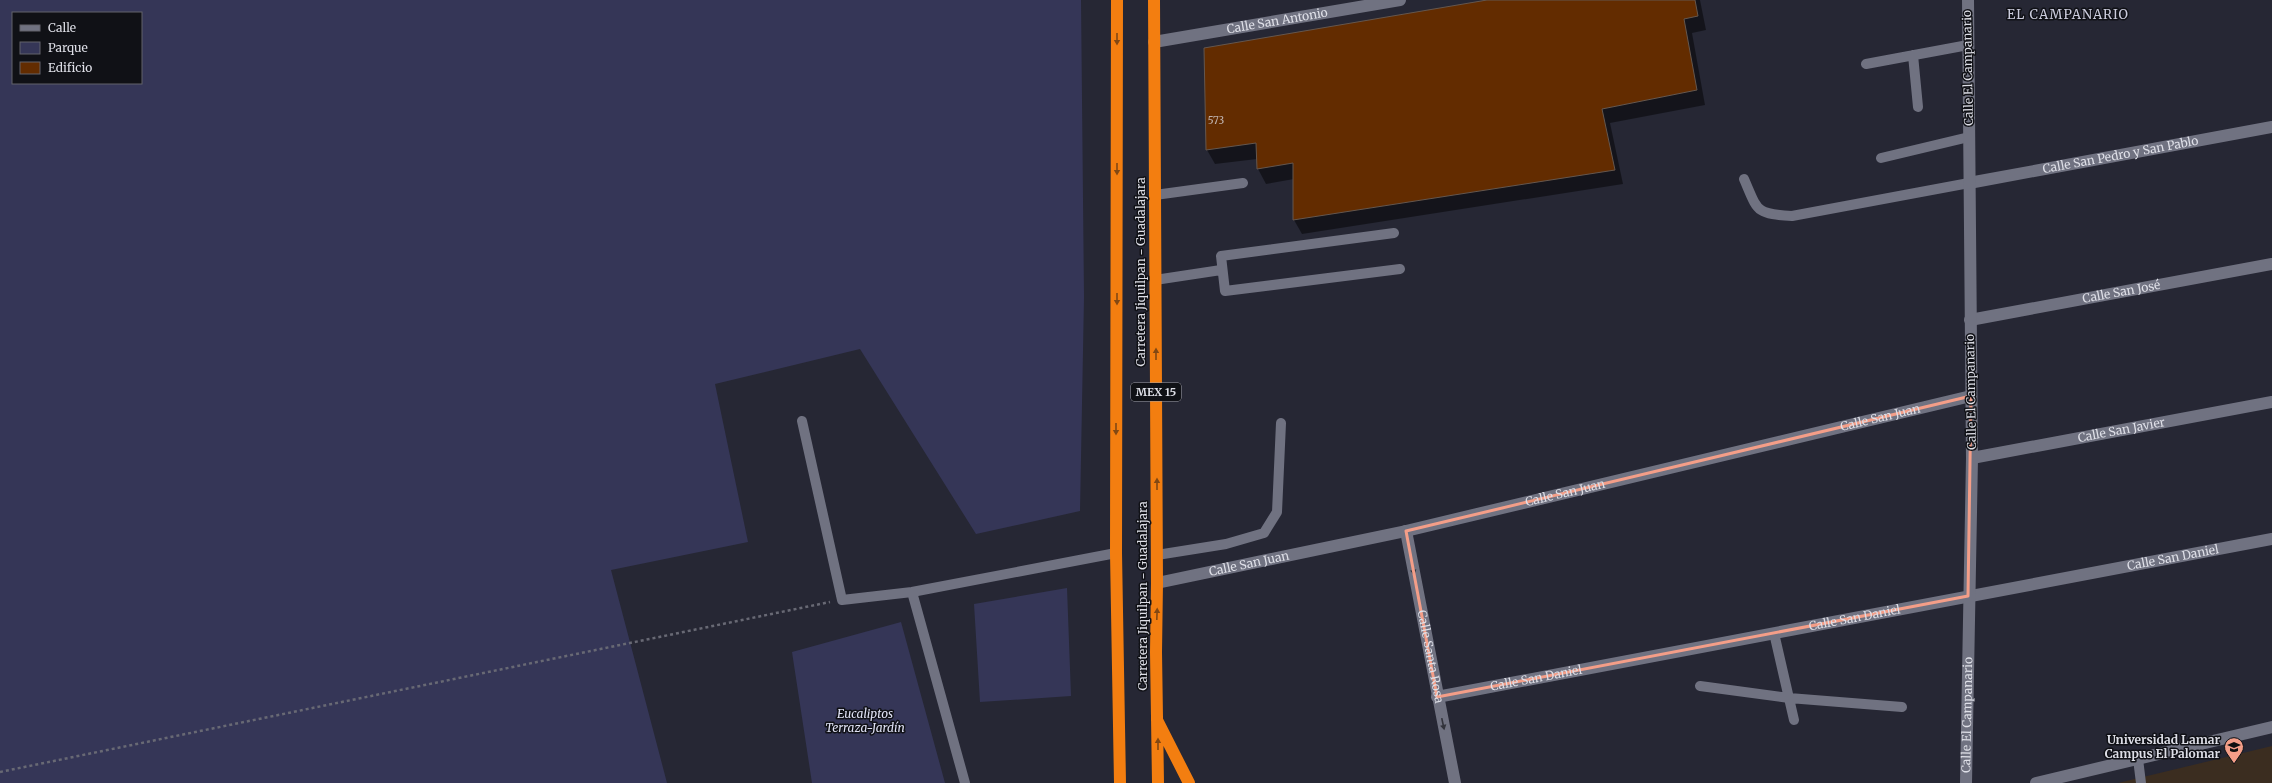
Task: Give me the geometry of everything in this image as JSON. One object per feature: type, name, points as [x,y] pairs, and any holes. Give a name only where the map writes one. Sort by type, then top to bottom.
[{"type":"highway","name":"Carretera Jiquilpan - Guadalajara","points":[[1117,0],[1116,553],[1120,783]]},
{"type":"highway","name":"Carretera Jiquilpan - Guadalajara","points":[[1154,0],[1157,555],[1156,652],[1158,783]]},
{"type":"highway","points":[[1157,720],[1189,783]]},
{"type":"street","name":"Calle San Antonio","points":[[1154,42],[1400,0]]},
{"type":"street","name":"Calle El Campanario","points":[[1966,783],[1968,596],[1972,458],[1968,0]]},
{"type":"street","name":"Calle San Pedro y San Pablo","points":[[1969,183],[2272,127]]},
{"type":"street","name":"Calle San José","points":[[1970,320],[2272,264]]},
{"type":"street","name":"Calle San Juan","points":[[1157,583],[1406,531],[1971,396]]},
{"type":"street","name":"Calle San Javier","points":[[1972,458],[2272,402]]},
{"type":"street","name":"Calle Santa Rosa","points":[[1406,531],[1437,697],[1455,783]]},
{"type":"street","name":"Calle San Daniel","points":[[1437,697],[2272,539]]},
{"type":"street","points":[[2036,783],[2272,727]]},
{"type":"lane","points":[[1866,64],[1968,45]]},
{"type":"lane","points":[[1913,55],[1918,107]]},
{"type":"lane","points":[[1881,158],[1969,137]]},
{"type":"lane","points":[[1744,179],[1756,206],[1766,214],[1792,216],[1969,183]]},
{"type":"lane","points":[[1155,195],[1243,183]]},
{"type":"lane","points":[[1394,233],[1221,256],[1221,270],[1225,291],[1400,269]]},
{"type":"lane","points":[[1155,280],[1221,270]]},
{"type":"lane","points":[[802,421],[842,600],[912,592],[1116,553]]},
{"type":"lane","points":[[1157,555],[1226,544],[1264,533],[1278,512],[1281,423]]},
{"type":"lane","points":[[912,592],[965,783]]},
{"type":"lane","points":[[1774,633],[1794,720]]},
{"type":"lane","points":[[1700,686],[1789,698],[1902,707]]},
{"type":"lane","points":[[2138,759],[2141,783]]},
{"type":"path","points":[[0,772],[842,600]]},
{"type":"highlighted area","points":[[1971,396],[1968,596],[1437,697],[1406,531]]},
{"type":"shaded area","name":"Universidad Lamar Campus El Palomar","points":[[2272,746],[2272,783],[2118,783]]},
{"type":"green space","points":[[0,0],[1081,0],[1084,297],[1080,511],[976,534],[860,349],[715,384],[748,542],[611,570],[667,783],[0,783]]},
{"type":"green space","points":[[1067,588],[1071,696],[980,702],[974,604]]},
{"type":"green space","name":"Eucaliptos Terraza-Jardín","points":[[901,622],[945,783],[812,783],[792,652]]},
{"type":"building","points":[[1487,0],[1695,0],[1698,16],[1684,19],[1697,90],[1602,109],[1615,170],[1293,220],[1293,163],[1257,169],[1256,143],[1206,150],[1204,48]]},
{"type":"place","name":"Universidad Lamar Campus El Palomar","points":[[2234,764]]},
{"type":"district","name":"EL CAMPANARIO","points":[[2068,14]]}]
